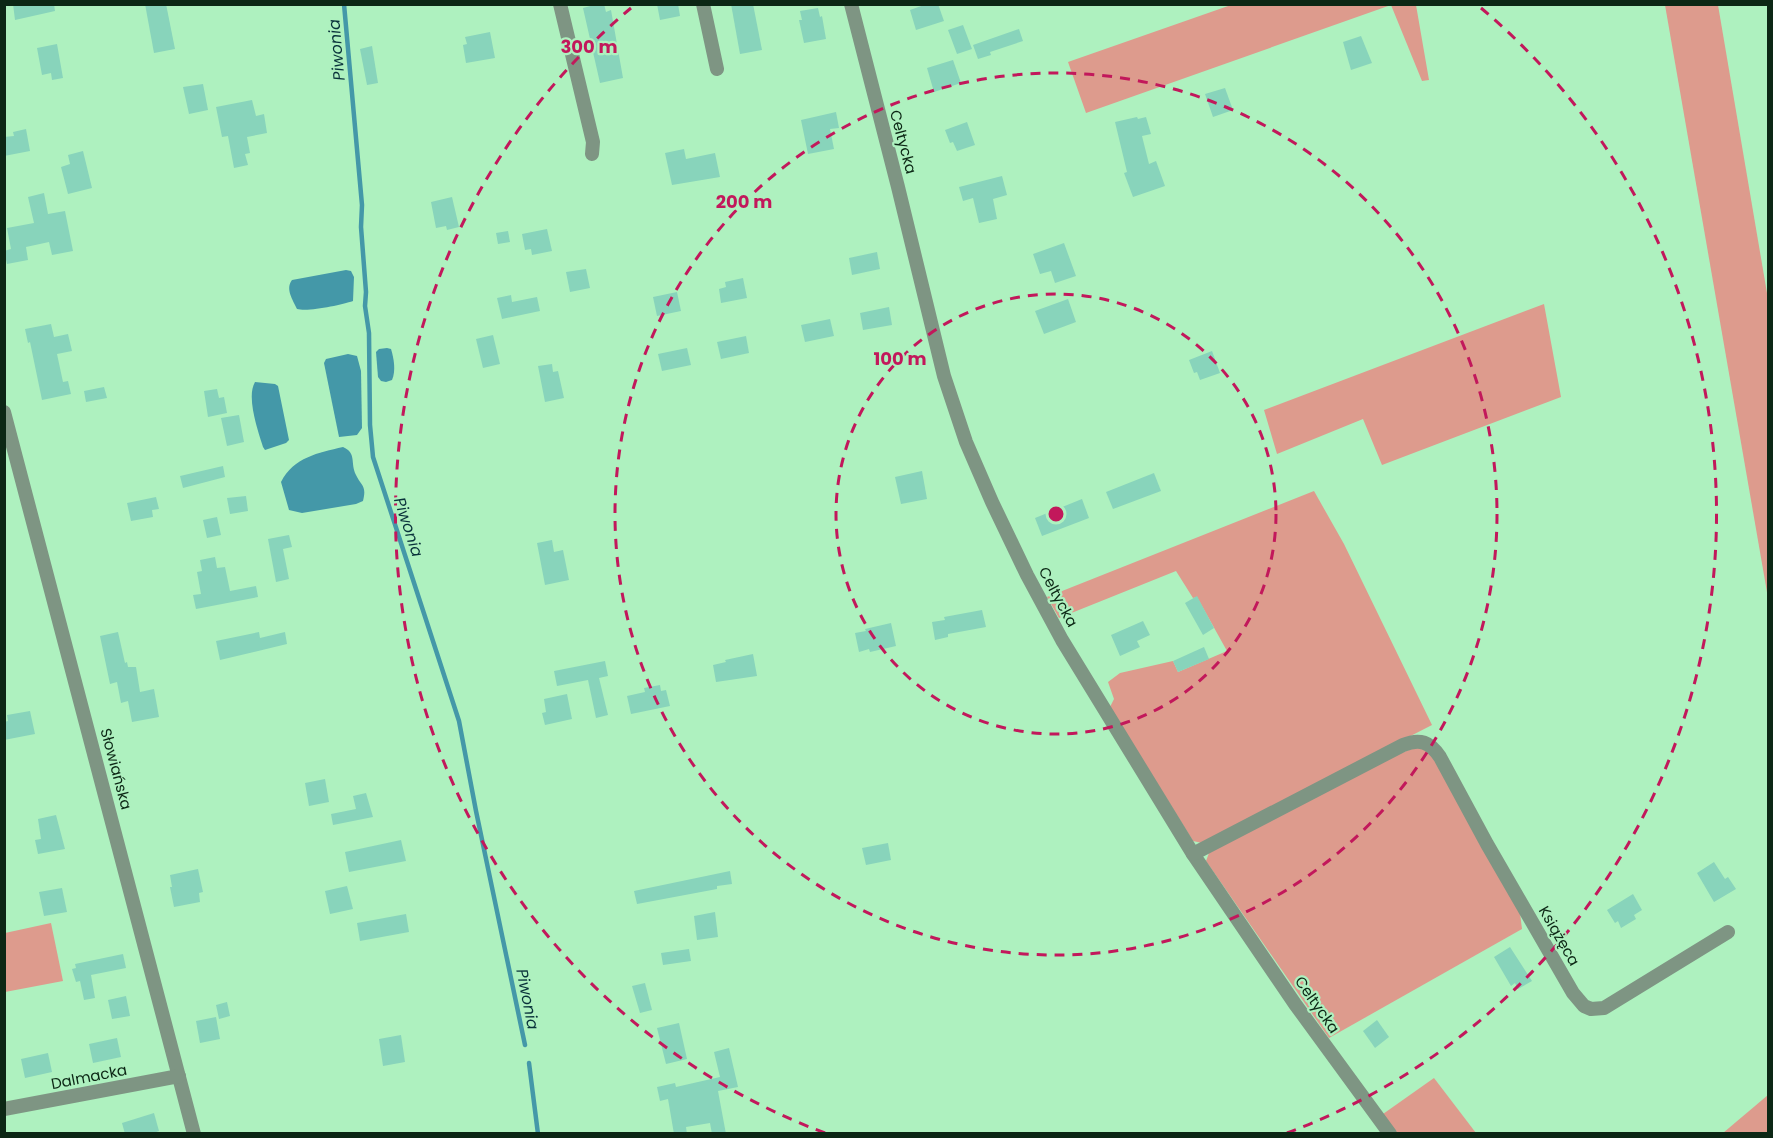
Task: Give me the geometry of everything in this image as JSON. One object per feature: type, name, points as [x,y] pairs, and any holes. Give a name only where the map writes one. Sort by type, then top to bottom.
[{"type":"street","points":[[560,4],[591,132],[594,148],[592,154]]},
{"type":"street","points":[[703,4],[717,69]]},
{"type":"street","name":"Celtycka","points":[[851,4],[946,385],[966,442],[992,502],[1048,616],[1193,854],[1288,994],[1390,1134]]},
{"type":"street","name":"Słowiańska","points":[[4,412],[194,1134]]},
{"type":"street","name":"Książęca","points":[[1193,854],[1403,745],[1422,741],[1429,743],[1440,757],[1530,921],[1573,993],[1584,1006],[1591,1009],[1605,1008],[1728,932]]},
{"type":"street","name":"Dalmacka","points":[[4,1109],[179,1076]]},
{"type":"shaded area","points":[[1231,5],[1391,5],[1086,113],[1068,62]]},
{"type":"shaded area","points":[[1391,5],[1416,5],[1429,80],[1422,81]]},
{"type":"shaded area","points":[[1665,5],[1718,5],[1768,299],[1768,598]]},
{"type":"shaded area","points":[[1544,304],[1561,397],[1382,465],[1363,419],[1277,454],[1264,410]]},
{"type":"shaded area","points":[[1314,491],[1344,544],[1432,725],[1202,843],[1193,841],[1110,707],[1114,699],[1108,682],[1120,673],[1173,661],[1178,672],[1227,651],[1197,597],[1193,598],[1176,571],[1059,618],[1047,597]]},
{"type":"shaded area","points":[[1419,746],[1434,756],[1520,913],[1522,929],[1329,1038],[1206,861],[1209,853],[1221,845],[1381,761]]},
{"type":"shaded area","points":[[51,923],[63,981],[5,992],[5,933]]},
{"type":"shaded area","points":[[1434,1078],[1476,1133],[1397,1133],[1383,1114]]},
{"type":"shaded area","points":[[1768,1095],[1768,1133],[1723,1133]]},
{"type":"water","points":[[351,271],[354,277],[353,301],[317,309],[297,309],[289,291],[292,280]]},
{"type":"water","points":[[391,349],[394,369],[392,380],[386,382],[381,381],[378,377],[376,352]]},
{"type":"water","points":[[348,354],[357,356],[361,371],[362,428],[357,435],[339,437],[324,363],[326,359]]},
{"type":"water","points":[[255,382],[278,386],[289,440],[265,450],[252,405]]},
{"type":"water","points":[[343,447],[352,455],[354,471],[364,489],[363,501],[302,513],[289,510],[281,482],[286,474],[308,457]]},
{"type":"building","points":[[13,4],[54,4],[55,11],[15,20]]},
{"type":"building","points":[[145,4],[166,4],[175,49],[154,53]]},
{"type":"building","points":[[604,4],[606,12],[611,10],[623,78],[600,83],[583,8]]},
{"type":"building","points":[[657,4],[678,4],[680,16],[660,20]]},
{"type":"building","points":[[731,4],[753,4],[762,50],[740,54]]},
{"type":"building","points":[[927,4],[938,4],[944,21],[916,30],[910,10]]},
{"type":"building","points":[[818,8],[820,17],[822,16],[826,39],[804,43],[799,20],[802,20],[800,11]]},
{"type":"building","points":[[963,25],[972,49],[957,54],[948,30]]},
{"type":"building","points":[[1019,29],[1023,41],[990,52],[991,55],[978,59],[973,45]]},
{"type":"building","points":[[490,32],[495,58],[466,63],[463,45],[467,44],[465,37]]},
{"type":"building","points":[[1361,36],[1372,63],[1351,70],[1343,42]]},
{"type":"building","points":[[57,44],[63,78],[52,80],[51,73],[42,75],[37,48]]},
{"type":"building","points":[[372,46],[378,83],[367,85],[360,49]]},
{"type":"building","points":[[953,60],[961,83],[934,92],[927,68]]},
{"type":"building","points":[[203,84],[208,110],[189,114],[183,87]]},
{"type":"building","points":[[1225,88],[1233,110],[1213,117],[1205,94]]},
{"type":"building","points":[[252,100],[256,116],[264,114],[267,133],[247,137],[250,153],[245,154],[248,165],[234,168],[228,136],[222,137],[216,107]]},
{"type":"building","points":[[836,112],[839,128],[830,129],[834,149],[808,154],[801,120]]},
{"type":"building","points":[[1137,117],[1138,119],[1146,117],[1151,134],[1142,136],[1149,164],[1156,161],[1165,186],[1133,197],[1124,173],[1127,172],[1115,122]]},
{"type":"building","points":[[967,122],[975,145],[957,151],[953,142],[950,143],[945,130]]},
{"type":"building","points":[[26,129],[30,151],[4,156],[4,137],[14,136],[13,132]]},
{"type":"building","points":[[684,149],[686,159],[715,153],[720,177],[672,185],[665,153]]},
{"type":"building","points":[[83,151],[92,188],[68,194],[61,167],[70,164],[68,155]]},
{"type":"building","points":[[1002,176],[1007,195],[993,199],[997,219],[979,223],[973,198],[963,201],[959,187]]},
{"type":"building","points":[[44,193],[48,214],[65,211],[73,251],[52,255],[49,242],[26,247],[28,260],[7,264],[4,251],[11,249],[7,228],[34,223],[28,197]]},
{"type":"building","points":[[452,197],[459,227],[447,230],[446,226],[436,228],[431,202]]},
{"type":"building","points":[[547,229],[552,251],[532,255],[531,249],[525,250],[522,234]]},
{"type":"building","points":[[508,231],[510,242],[498,244],[496,233]]},
{"type":"building","points":[[1064,243],[1076,276],[1055,283],[1051,271],[1040,274],[1033,254]]},
{"type":"building","points":[[877,252],[880,269],[852,275],[849,258]]},
{"type":"building","points":[[586,269],[590,288],[570,292],[566,272]]},
{"type":"building","points":[[743,278],[747,298],[721,303],[719,289],[726,287],[725,282]]},
{"type":"building","points":[[677,292],[681,311],[657,316],[653,297]]},
{"type":"building","points":[[511,295],[512,302],[537,297],[540,311],[502,319],[497,298]]},
{"type":"building","points":[[1068,299],[1076,322],[1044,334],[1035,311]]},
{"type":"building","points":[[889,307],[892,325],[863,330],[860,313]]},
{"type":"building","points":[[830,319],[834,336],[805,342],[801,325]]},
{"type":"building","points":[[51,324],[54,337],[68,334],[72,351],[57,354],[63,382],[68,381],[71,394],[42,400],[30,342],[28,343],[25,329]]},
{"type":"building","points":[[493,335],[500,364],[483,368],[476,339]]},
{"type":"building","points":[[746,336],[749,353],[721,359],[717,342]]},
{"type":"building","points":[[687,348],[691,365],[662,371],[658,354]]},
{"type":"building","points":[[1212,351],[1220,373],[1200,380],[1197,372],[1194,373],[1189,360]]},
{"type":"building","points":[[552,364],[553,372],[558,371],[564,398],[545,402],[538,366]]},
{"type":"building","points":[[104,387],[107,398],[86,402],[84,391]]},
{"type":"building","points":[[217,389],[219,398],[224,397],[227,413],[208,417],[204,391]]},
{"type":"building","points":[[239,415],[244,442],[227,446],[221,418]]},
{"type":"building","points":[[223,466],[225,477],[183,488],[180,476]]},
{"type":"building","points":[[922,471],[927,499],[901,504],[895,477]]},
{"type":"building","points":[[1154,473],[1161,491],[1113,509],[1106,492]]},
{"type":"building","points":[[246,496],[248,511],[230,514],[227,498]]},
{"type":"building","points":[[156,497],[159,509],[152,510],[153,517],[131,521],[127,503]]},
{"type":"building","points":[[1082,499],[1089,518],[1042,536],[1035,518]]},
{"type":"building","points":[[217,517],[221,535],[207,538],[203,520]]},
{"type":"building","points":[[289,535],[292,547],[283,549],[289,579],[276,582],[268,539]]},
{"type":"building","points":[[552,540],[554,552],[563,550],[569,580],[545,585],[537,543]]},
{"type":"building","points":[[215,557],[217,568],[225,567],[230,591],[256,586],[258,597],[196,609],[193,595],[201,594],[197,572],[202,571],[200,560]]},
{"type":"building","points":[[1197,596],[1214,628],[1203,635],[1185,603]]},
{"type":"building","points":[[982,610],[986,627],[948,634],[948,637],[935,640],[932,622],[945,620],[944,617]]},
{"type":"building","points":[[1143,621],[1150,635],[1137,641],[1140,647],[1120,656],[1111,635]]},
{"type":"building","points":[[891,623],[896,646],[859,652],[855,633]]},
{"type":"building","points":[[118,632],[125,663],[127,662],[128,667],[136,667],[140,692],[154,689],[159,717],[132,722],[128,701],[121,703],[117,682],[110,684],[100,636]]},
{"type":"building","points":[[259,632],[260,638],[285,632],[287,644],[220,660],[216,641]]},
{"type":"building","points":[[1204,647],[1209,659],[1178,672],[1173,661]]},
{"type":"building","points":[[753,654],[757,676],[716,682],[713,665]]},
{"type":"building","points":[[605,661],[608,676],[599,678],[608,715],[596,718],[588,680],[557,686],[554,671]]},
{"type":"building","points":[[660,685],[661,691],[666,690],[670,706],[631,714],[627,696],[645,692],[644,688]]},
{"type":"building","points":[[567,694],[572,719],[545,725],[542,713],[546,712],[544,699]]},
{"type":"building","points":[[30,711],[35,734],[4,740],[4,722],[8,721],[7,715]]},
{"type":"building","points":[[325,779],[329,802],[309,806],[305,783]]},
{"type":"building","points":[[366,793],[373,817],[333,825],[331,814],[356,809],[353,796]]},
{"type":"building","points":[[56,815],[65,849],[38,854],[35,840],[41,839],[38,819]]},
{"type":"building","points":[[401,840],[406,861],[349,872],[345,852]]},
{"type":"building","points":[[888,843],[891,860],[866,865],[862,848]]},
{"type":"building","points":[[1714,862],[1725,879],[1728,877],[1736,889],[1714,902],[1697,873]]},
{"type":"building","points":[[198,869],[203,892],[199,893],[200,902],[174,907],[170,875]]},
{"type":"building","points":[[730,871],[732,884],[717,886],[717,889],[637,904],[634,891]]},
{"type":"building","points":[[347,886],[353,909],[330,914],[325,891]]},
{"type":"building","points":[[62,888],[67,912],[44,916],[39,892]]},
{"type":"building","points":[[1633,894],[1642,910],[1634,915],[1636,919],[1621,928],[1618,921],[1615,923],[1607,910]]},
{"type":"building","points":[[715,912],[718,937],[697,940],[694,916]]},
{"type":"building","points":[[406,914],[409,932],[360,941],[357,923]]},
{"type":"building","points":[[1510,947],[1532,981],[1518,989],[1515,983],[1511,986],[1494,957]]},
{"type":"building","points":[[689,949],[691,961],[663,965],[661,953]]},
{"type":"building","points":[[123,954],[126,968],[91,975],[95,998],[84,1000],[80,981],[76,982],[72,969],[76,968],[75,964]]},
{"type":"building","points":[[645,983],[652,1010],[640,1013],[632,986]]},
{"type":"building","points":[[126,996],[130,1016],[112,1019],[108,1000]]},
{"type":"building","points":[[227,1002],[230,1016],[219,1019],[216,1005]]},
{"type":"building","points":[[216,1017],[220,1039],[200,1043],[196,1021]]},
{"type":"building","points":[[1377,1020],[1389,1037],[1375,1048],[1363,1031]]},
{"type":"building","points":[[679,1023],[687,1059],[666,1064],[657,1028]]},
{"type":"building","points":[[401,1035],[405,1062],[383,1066],[379,1039]]},
{"type":"building","points":[[117,1038],[121,1057],[93,1063],[89,1044]]},
{"type":"building","points":[[729,1048],[738,1087],[718,1091],[726,1134],[712,1134],[710,1123],[686,1127],[687,1134],[674,1134],[668,1099],[660,1101],[657,1087],[675,1083],[676,1087],[720,1077],[714,1052]]},
{"type":"building","points":[[48,1053],[52,1072],[25,1078],[21,1059]]},
{"type":"building","points":[[154,1113],[159,1131],[151,1134],[125,1134],[122,1123]]},
{"type":"waterway","name":"Piwonia","points":[[344,4],[362,205],[361,227],[365,306],[369,333],[370,425],[373,457],[459,721],[525,1045]]},
{"type":"waterway","name":"Piwonia","points":[[529,1063],[538,1134]]}]
